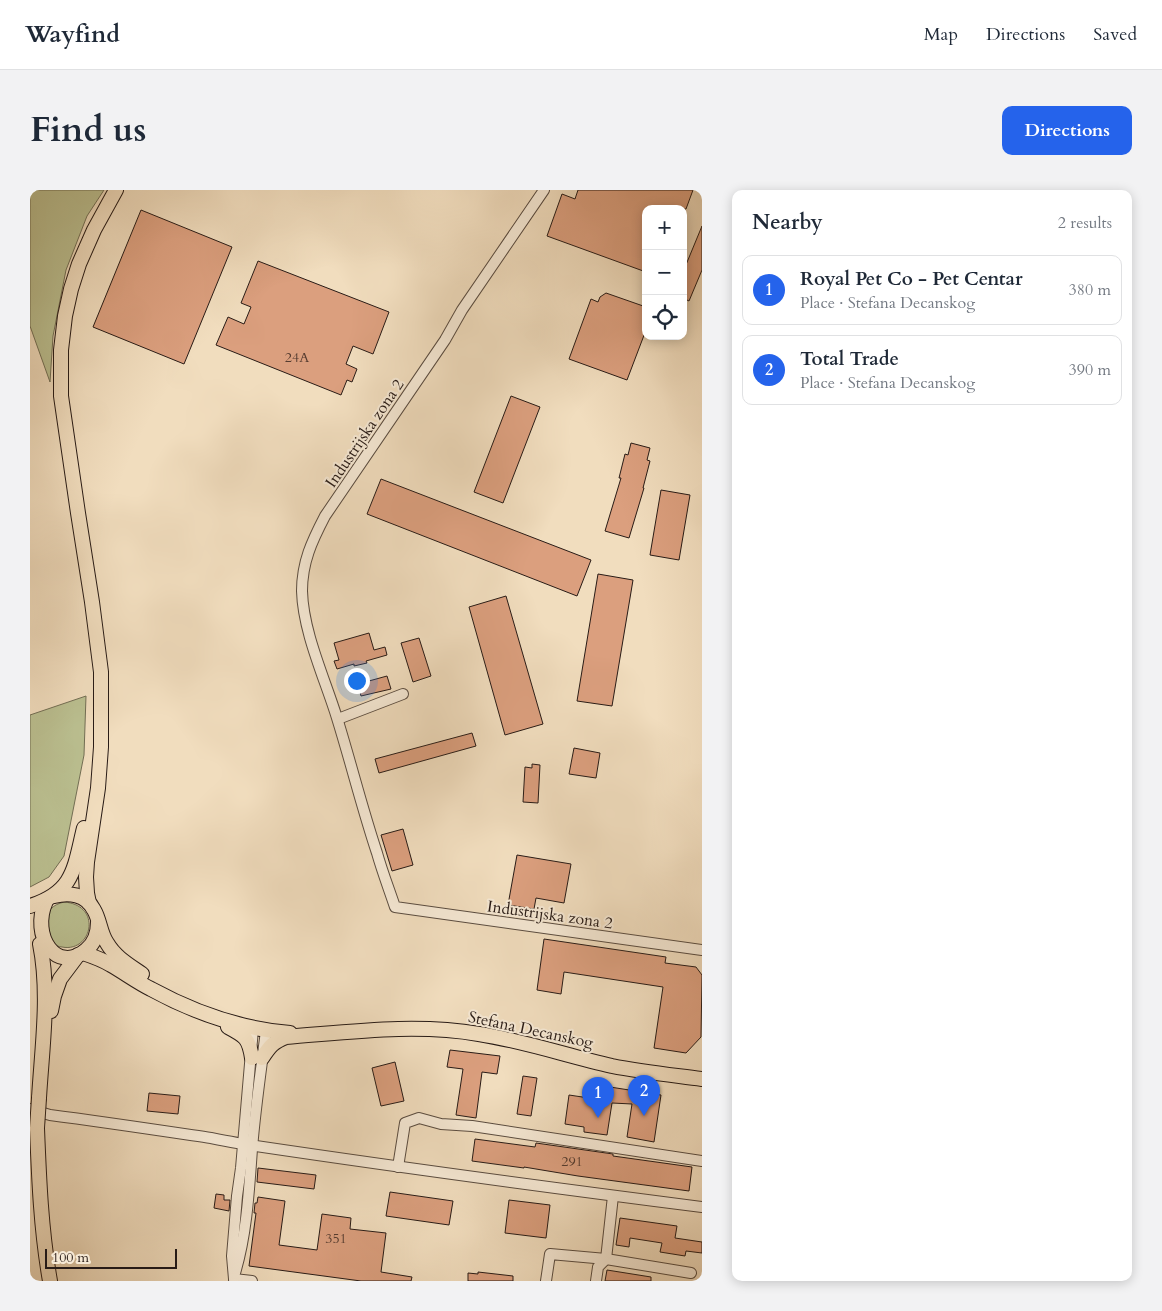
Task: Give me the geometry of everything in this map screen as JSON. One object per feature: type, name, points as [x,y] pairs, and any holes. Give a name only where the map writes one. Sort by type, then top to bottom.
[{"type":"main road","points":[[89,903],[86,862],[98,788],[101,672],[61,396],[61,357],[65,316],[79,264],[98,222],[116,190]]},
{"type":"main road","points":[[50,1281],[40,1204],[37,1128],[45,985],[44,965],[35,937],[34,927],[35,917],[39,908],[65,886],[70,878],[78,854],[98,769]]},
{"type":"main road","points":[[30,906],[63,893],[81,897],[95,910],[102,936],[113,952],[129,966],[183,1004]]},
{"type":"main road","points":[[43,1044],[54,996],[60,979],[96,938],[98,919]]},
{"type":"main road","points":[[35,937],[53,955],[70,957],[81,954],[111,964],[151,990],[223,1020],[260,1030],[293,1034],[321,1034]]},
{"type":"main road","points":[[196,1010],[213,1021],[242,1034],[257,1058],[270,1045],[286,1037],[321,1034]]},
{"type":"main road","name":"Stefana Decanskog","points":[[321,1034],[430,1028],[515,1041],[612,1066],[702,1079]]},
{"type":"street","name":"Industrijska zona 2","points":[[544,190],[326,516],[312,541],[304,566],[302,591],[305,614],[338,719],[376,852],[395,907],[702,950]]},
{"type":"street","points":[[338,719],[403,694]]},
{"type":"street","points":[[252,1281],[234,1278],[232,1256],[237,1196],[241,1168],[248,1145],[260,1030]]},
{"type":"street","points":[[30,1109],[50,1115],[398,1167],[613,1196],[702,1204]]},
{"type":"street","points":[[398,1167],[405,1123],[419,1118],[441,1124],[472,1126],[702,1161]]},
{"type":"street","points":[[596,1281],[598,1267],[606,1260],[613,1196]]},
{"type":"street","points":[[546,1281],[550,1254],[606,1260],[690,1273]]},
{"type":"green space","points":[[30,190],[104,190],[87,216],[66,270],[53,336],[50,382],[30,326]]},
{"type":"green space","points":[[86,696],[84,755],[64,856],[49,877],[30,887],[30,715]]},
{"type":"green space","points":[[64,902],[76,905],[84,911],[88,919],[89,928],[86,936],[80,943],[72,947],[61,947],[53,943],[47,935],[43,921],[51,909]]},
{"type":"building","points":[[578,190],[693,190],[687,206],[642,205],[642,271],[547,236],[562,194],[575,199]]},
{"type":"building","points":[[141,210],[232,247],[184,364],[93,327]]},
{"type":"building","points":[[702,226],[702,270],[689,301],[687,300],[687,262]]},
{"type":"building","points":[[258,261],[389,312],[373,354],[353,346],[346,364],[357,369],[352,382],[347,380],[341,395],[216,345],[228,317],[244,324],[251,307],[241,303]]},
{"type":"building","points":[[606,293],[642,306],[642,340],[627,380],[569,359],[591,299],[598,302],[600,297]]},
{"type":"building","points":[[511,396],[540,407],[503,503],[474,492]]},
{"type":"building","points":[[631,443],[650,448],[647,460],[650,461],[629,538],[605,531],[621,478],[619,478],[625,454],[628,455]]},
{"type":"building","points":[[381,479],[591,560],[577,596],[367,514]]},
{"type":"building","points":[[661,490],[690,495],[679,560],[650,555]]},
{"type":"building","points":[[598,574],[633,580],[612,706],[577,701]]},
{"type":"building","points":[[506,596],[543,724],[505,735],[469,607]]},
{"type":"building","points":[[369,633],[374,650],[385,647],[387,655],[366,661],[367,663],[354,666],[354,664],[337,669],[334,661],[339,660],[334,643]]},
{"type":"building","points":[[419,638],[431,676],[413,682],[401,643]]},
{"type":"building","points":[[387,676],[391,689],[361,696],[358,684]]},
{"type":"building","points":[[472,733],[476,746],[379,773],[375,759]]},
{"type":"building","points":[[574,748],[600,753],[596,778],[569,774]]},
{"type":"building","points":[[532,764],[540,765],[538,803],[523,802],[525,767],[532,768]]},
{"type":"building","points":[[403,829],[413,865],[392,871],[381,835]]},
{"type":"building","points":[[517,855],[571,864],[564,903],[536,898],[534,909],[508,905]]},
{"type":"building","points":[[544,939],[666,957],[665,963],[696,967],[702,975],[701,1037],[686,1053],[654,1048],[663,987],[564,972],[561,994],[537,990]]},
{"type":"building","points":[[450,1050],[500,1056],[497,1074],[482,1072],[476,1118],[456,1115],[463,1069],[447,1067]]},
{"type":"building","points":[[395,1062],[404,1101],[381,1106],[372,1068]]},
{"type":"building","points":[[523,1076],[537,1078],[531,1116],[517,1114]]},
{"type":"building","points":[[591,1084],[661,1095],[654,1142],[627,1137],[632,1104],[612,1103],[607,1135],[584,1132],[584,1127],[565,1124],[569,1095],[589,1098]]},
{"type":"building","points":[[149,1093],[180,1096],[178,1114],[147,1111]]},
{"type":"building","points":[[475,1139],[535,1147],[536,1143],[692,1167],[689,1191],[472,1161]]},
{"type":"building","points":[[258,1168],[316,1175],[314,1189],[257,1182]]},
{"type":"building","points":[[390,1192],[453,1201],[449,1225],[386,1216]]},
{"type":"building","points":[[216,1194],[224,1195],[224,1200],[230,1200],[229,1211],[214,1208]]},
{"type":"building","points":[[258,1197],[285,1201],[279,1245],[317,1250],[322,1214],[351,1218],[350,1229],[386,1233],[381,1272],[412,1277],[411,1281],[361,1281],[249,1266],[256,1213],[254,1213],[255,1203],[257,1203]]},
{"type":"building","points":[[509,1200],[550,1205],[546,1238],[505,1233]]},
{"type":"building","points":[[620,1218],[677,1226],[675,1238],[702,1242],[702,1253],[686,1251],[685,1256],[660,1252],[662,1243],[630,1238],[629,1247],[616,1245]]},
{"type":"building","points":[[607,1270],[651,1277],[651,1281],[605,1281]]},
{"type":"building","points":[[478,1272],[513,1276],[513,1281],[468,1281],[468,1273],[478,1274]]},
{"type":"place","name":"Total Trade","points":[[644,1116]]},
{"type":"place","name":"Royal Pet Co - Pet Centar","points":[[598,1118]]}]
